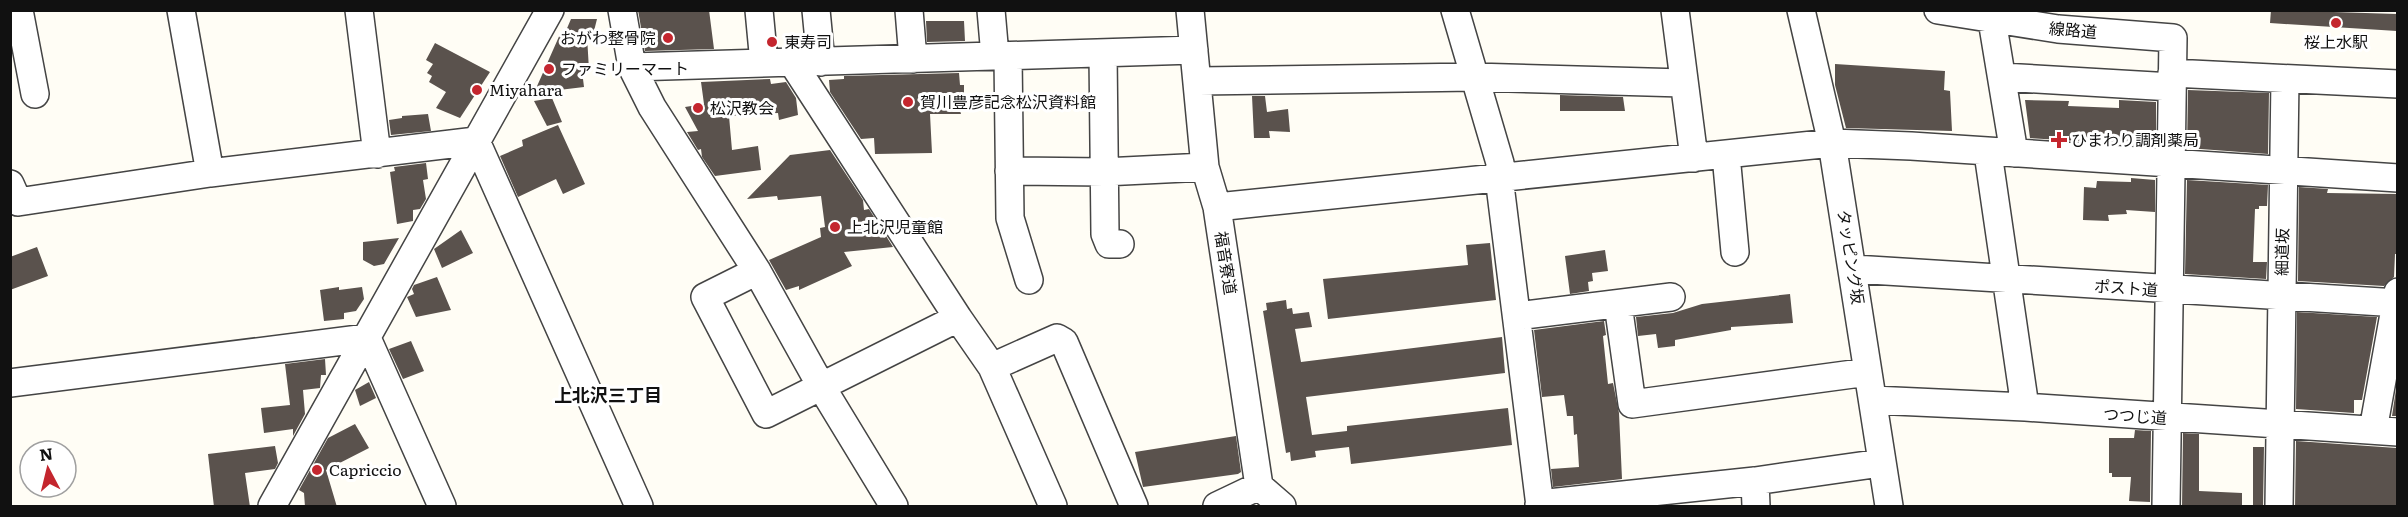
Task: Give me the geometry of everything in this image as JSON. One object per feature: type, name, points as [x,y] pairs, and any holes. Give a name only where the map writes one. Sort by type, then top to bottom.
[{"type":"street","points":[[19,10],[35,94]]},
{"type":"street","points":[[181,10],[210,173]]},
{"type":"street","points":[[359,10],[377,154]]},
{"type":"street","points":[[272,507],[550,10]]},
{"type":"street","points":[[622,10],[632,67],[652,107],[757,271],[821,386],[894,507]]},
{"type":"street","points":[[759,10],[764,63]]},
{"type":"street","points":[[816,10],[821,62]]},
{"type":"street","points":[[909,10],[913,59]]},
{"type":"street","points":[[991,10],[1001,56],[1010,218],[1029,280]]},
{"type":"street","name":"福音寮道","points":[[1190,10],[1199,81],[1205,167],[1217,207],[1260,486]]},
{"type":"street","points":[[1455,10],[1500,164],[1499,177],[1539,505],[1756,494],[1881,463]]},
{"type":"street","points":[[1675,10],[1694,158]]},
{"type":"street","name":"タッピング坂","points":[[1801,10],[1832,143],[1854,269],[1889,507]]},
{"type":"street","name":"線路道","points":[[1938,10],[2058,29],[2173,38],[2172,80]]},
{"type":"street","points":[[1992,20],[2002,77],[2001,153],[2008,280],[2025,407]]},
{"type":"street","points":[[632,67],[1194,50]]},
{"type":"street","points":[[1102,53],[1105,234],[1109,244],[1120,244]]},
{"type":"street","points":[[792,62],[992,367],[1053,507]]},
{"type":"street","points":[[1199,81],[1474,77],[1683,84]]},
{"type":"street","points":[[2002,77],[2172,80],[2286,79],[2397,84]]},
{"type":"street","name":"細道坂","points":[[2279,507],[2286,79]]},
{"type":"street","points":[[2166,507],[2173,165],[2172,80]]},
{"type":"street","points":[[10,184],[18,202],[210,173],[476,141]]},
{"type":"street","points":[[476,141],[639,507]]},
{"type":"street","points":[[1217,207],[1832,143],[1911,146],[2397,178]]},
{"type":"street","points":[[1726,155],[1735,252]]},
{"type":"street","points":[[1009,171],[1104,172],[1205,167]]},
{"type":"street","name":"ポスト道","points":[[1854,269],[2281,297],[2397,299]]},
{"type":"street","points":[[757,271],[705,297],[766,414],[958,318]]},
{"type":"street","points":[[1517,316],[1671,297]]},
{"type":"street","points":[[2385,431],[2397,299]]},
{"type":"street","points":[[1618,304],[1632,404],[1868,372]]},
{"type":"street","points":[[10,383],[367,338]]},
{"type":"street","points":[[367,338],[442,507]]},
{"type":"street","points":[[992,367],[1057,338],[1064,342],[1134,507]]},
{"type":"street","name":"つつじ道","points":[[1873,400],[2025,407],[2385,431]]},
{"type":"street","points":[[1217,507],[1260,486],[1282,507]]},
{"type":"building","points":[[638,10],[709,10],[714,49],[645,51]]},
{"type":"building","points":[[2271,10],[2397,14],[2397,31],[2270,23]]},
{"type":"building","points":[[571,19],[597,19],[593,35],[587,36],[589,70],[582,71],[584,87],[534,93],[561,32],[565,33]]},
{"type":"building","points":[[926,21],[964,21],[965,41],[927,42]]},
{"type":"building","points":[[435,43],[490,72],[460,118],[436,108],[446,92],[429,82],[432,76],[427,73],[433,64],[426,60]]},
{"type":"building","points":[[1835,64],[1945,71],[1944,90],[1950,91],[1952,131],[1846,128],[1835,85]]},
{"type":"building","points":[[959,73],[960,85],[964,85],[964,107],[959,107],[961,114],[930,114],[932,153],[875,154],[874,138],[861,139],[830,92],[829,80],[844,79],[844,76]]},
{"type":"building","points":[[770,79],[771,84],[786,82],[796,98],[798,115],[779,120],[778,113],[729,116],[732,150],[758,146],[761,170],[715,176],[702,157],[701,149],[698,150],[687,132],[698,131],[685,107],[704,104],[701,82]]},
{"type":"building","points":[[2188,90],[2269,93],[2268,154],[2187,148]]},
{"type":"building","points":[[1560,95],[1623,97],[1625,111],[1560,111]]},
{"type":"building","points":[[1252,96],[1265,96],[1267,112],[1288,109],[1290,132],[1269,131],[1270,138],[1254,138]]},
{"type":"building","points":[[552,98],[562,122],[547,126],[534,101]]},
{"type":"building","points":[[2025,100],[2069,101],[2068,106],[2119,108],[2119,100],[2156,102],[2156,146],[2030,138]]},
{"type":"building","points":[[428,114],[431,131],[391,135],[389,120],[402,118],[402,116]]},
{"type":"building","points":[[558,125],[585,184],[563,194],[556,179],[518,197],[500,156],[523,146],[522,140]]},
{"type":"building","points":[[830,150],[863,200],[864,210],[869,209],[893,247],[844,252],[852,266],[799,290],[799,286],[786,290],[769,260],[821,237],[820,228],[825,227],[821,196],[778,200],[777,196],[747,199],[790,155]]},
{"type":"building","points":[[426,163],[428,179],[423,180],[426,199],[420,209],[413,210],[413,221],[397,224],[390,172],[395,171],[394,167]]},
{"type":"building","points":[[2131,178],[2155,180],[2155,212],[2126,210],[2127,214],[2108,215],[2109,221],[2083,220],[2084,187],[2096,188],[2097,181],[2131,182]]},
{"type":"building","points":[[2187,180],[2268,185],[2267,206],[2259,206],[2259,209],[2255,209],[2253,262],[2267,262],[2266,279],[2185,274]]},
{"type":"building","points":[[2299,187],[2328,189],[2327,193],[2397,194],[2397,254],[2395,254],[2394,277],[2384,286],[2298,281]]},
{"type":"building","points":[[461,230],[473,253],[442,268],[434,249]]},
{"type":"building","points":[[399,238],[384,264],[374,266],[363,260],[363,242]]},
{"type":"building","points":[[1490,243],[1496,300],[1328,319],[1323,279],[1468,265],[1466,245]]},
{"type":"building","points":[[37,247],[48,276],[10,290],[10,257]]},
{"type":"building","points":[[1605,250],[1608,271],[1592,273],[1593,281],[1588,282],[1589,291],[1570,294],[1565,256]]},
{"type":"building","points":[[437,277],[451,310],[416,317],[407,297],[414,294],[412,289],[414,285]]},
{"type":"building","points":[[339,287],[339,290],[362,287],[364,299],[356,311],[344,313],[344,319],[324,321],[320,290]]},
{"type":"building","points":[[1790,294],[1793,323],[1731,327],[1731,330],[1675,340],[1675,346],[1658,348],[1656,334],[1638,336],[1636,317],[1673,313],[1702,304]]},
{"type":"building","points":[[1286,300],[1287,309],[1292,308],[1293,314],[1309,312],[1312,327],[1295,329],[1301,362],[1502,337],[1505,373],[1306,397],[1312,435],[1347,431],[1347,426],[1508,408],[1512,445],[1351,464],[1349,447],[1315,451],[1316,457],[1291,461],[1290,452],[1286,453],[1263,311],[1267,310],[1266,303]]},
{"type":"building","points":[[2297,312],[2377,317],[2362,400],[2354,400],[2354,413],[2296,409]]},
{"type":"building","points":[[1604,321],[1606,335],[1603,336],[1608,384],[1613,383],[1619,413],[1622,479],[1553,487],[1551,469],[1579,467],[1577,434],[1574,435],[1573,416],[1567,416],[1564,395],[1542,397],[1534,330]]},
{"type":"building","points":[[411,341],[424,371],[403,379],[389,349]]},
{"type":"building","points":[[325,359],[326,375],[321,375],[320,388],[303,390],[305,414],[293,436],[293,429],[264,433],[261,408],[290,405],[285,364]]},
{"type":"building","points":[[369,382],[376,398],[360,406],[355,390]]},
{"type":"building","points":[[2397,383],[2397,416],[2392,416]]},
{"type":"building","points":[[355,424],[369,448],[326,470],[337,507],[305,507],[304,493],[299,490],[328,438]]},
{"type":"building","points":[[2135,430],[2151,431],[2150,502],[2129,501],[2131,477],[2112,477],[2112,473],[2109,473],[2109,438],[2134,438]]},
{"type":"building","points":[[2183,433],[2199,434],[2199,491],[2242,493],[2242,507],[2182,507]]},
{"type":"building","points":[[1236,436],[1241,472],[1238,474],[1143,487],[1135,452]]},
{"type":"building","points":[[2296,441],[2397,448],[2397,507],[2295,507]]},
{"type":"building","points":[[275,446],[278,463],[275,469],[245,473],[250,507],[214,507],[208,454]]},
{"type":"building","points":[[2253,447],[2264,447],[2263,507],[2253,507]]},
{"type":"place","name":"桜上水駅","points":[[2336,23]]},
{"type":"place","name":"おがわ整骨院","points":[[668,38]]},
{"type":"place","name":"東寿司","points":[[772,42]]},
{"type":"place","name":"ファミリーマート","points":[[549,69]]},
{"type":"place","name":"Miyahara","points":[[477,90]]},
{"type":"place","name":"賀川豊彦記念松沢資料館","points":[[908,102]]},
{"type":"place","name":"松沢教会","points":[[698,108]]},
{"type":"place","name":"ひまわり調剤薬局","points":[[2059,140]]},
{"type":"place","name":"上北沢児童館","points":[[835,227]]},
{"type":"place","name":"Capriccio","points":[[317,470]]},
{"type":"district","name":"上北沢三丁目","points":[[608,396]]}]
